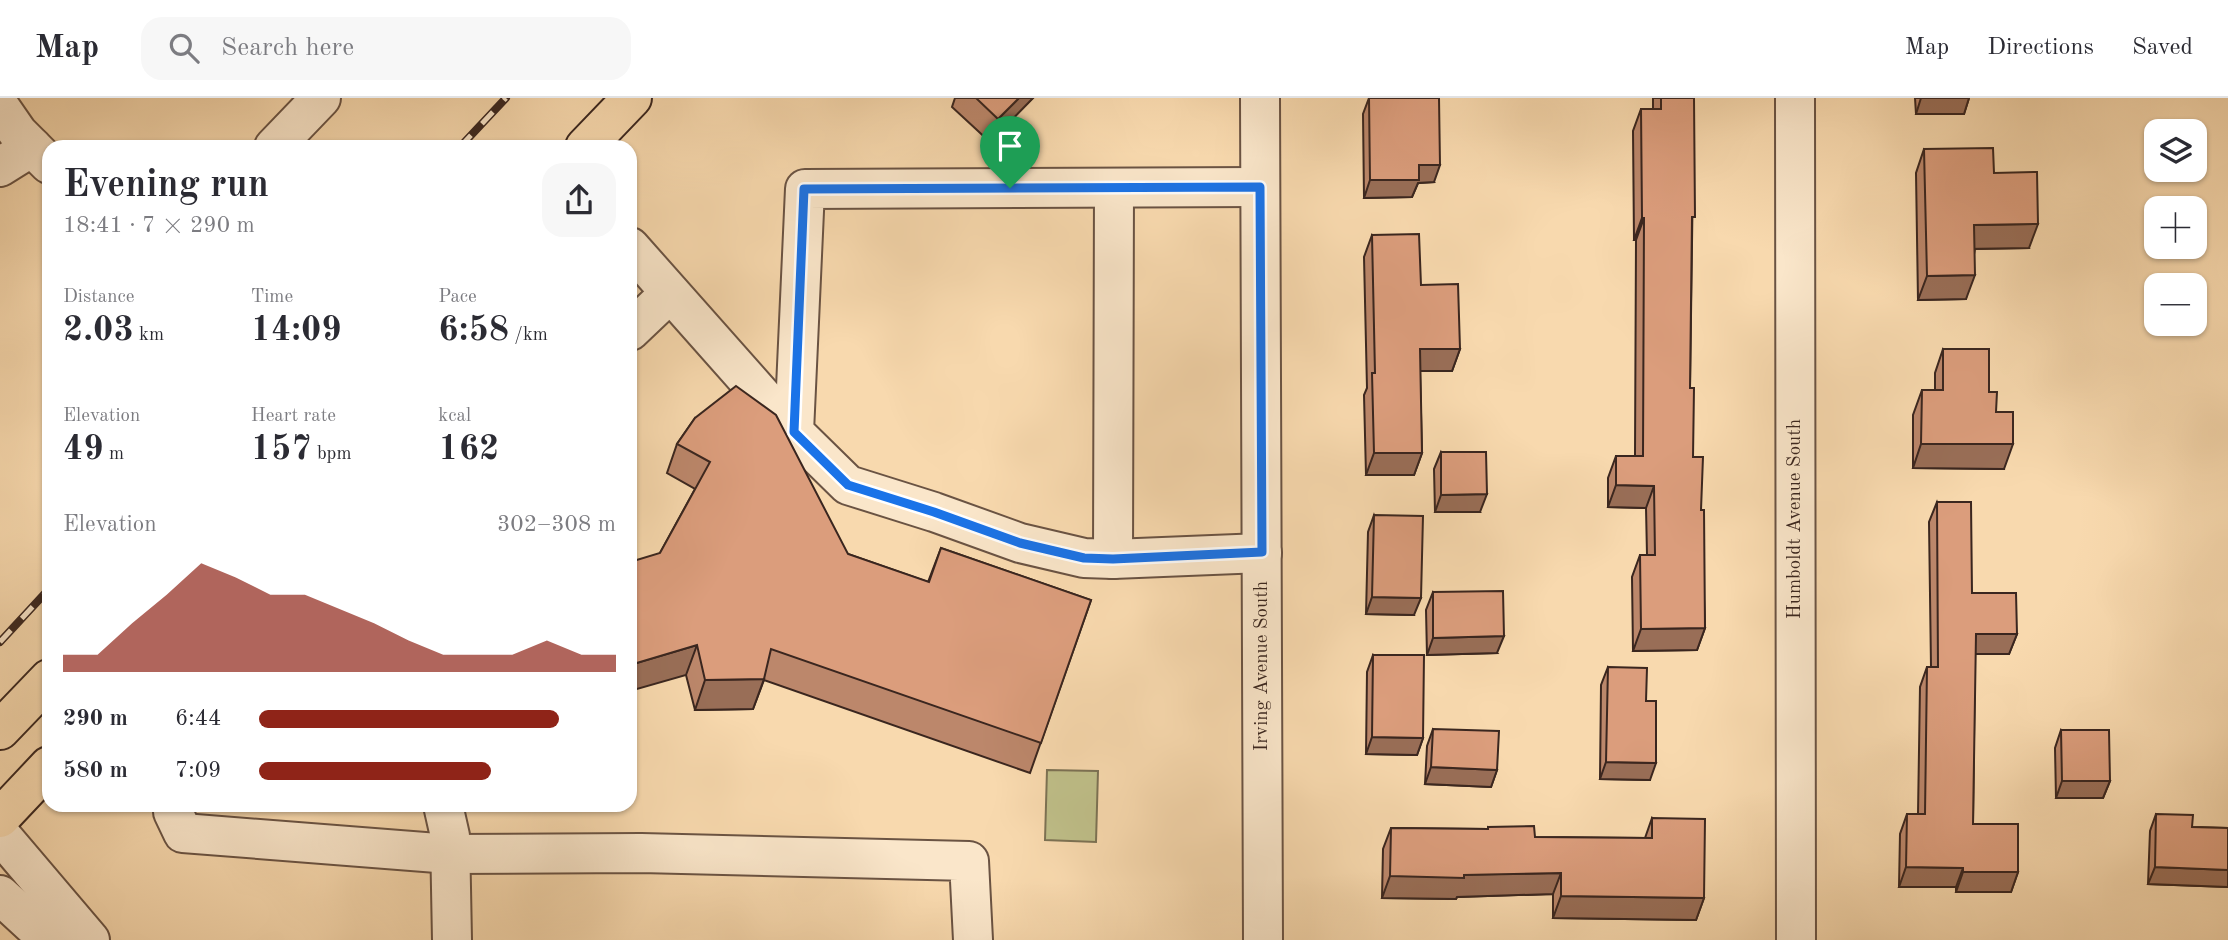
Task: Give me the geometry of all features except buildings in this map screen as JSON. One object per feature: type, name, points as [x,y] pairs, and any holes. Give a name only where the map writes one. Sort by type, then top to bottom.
[{"type":"main road","points":[[593,140],[632,98]]},
{"type":"main road","points":[[0,730],[42,686]]},
{"type":"main road","points":[[0,818],[42,773]]},
{"type":"street","points":[[281,140],[321,98]]},
{"type":"street","name":"Irving Avenue South","points":[[1260,98],[1263,940]]},
{"type":"street","name":"Humboldt Avenue South","points":[[1795,98],[1796,940]]},
{"type":"street","points":[[0,107],[18,133],[41,155],[0,167]]},
{"type":"street","points":[[794,432],[804,189],[1260,187]]},
{"type":"street","points":[[1113,559],[1114,188]]},
{"type":"street","points":[[637,255],[794,432],[848,485],[1020,543],[1084,558],[1262,552]]},
{"type":"street","points":[[637,324],[670,293]]},
{"type":"street","points":[[173,812],[183,833],[450,854],[641,853],[969,861],[973,940]]},
{"type":"street","points":[[445,812],[450,836],[452,940]]},
{"type":"street","points":[[0,834],[90,940]]},
{"type":"street","points":[[0,895],[50,940]]},
{"type":"green space","points":[[1047,770],[1098,771],[1096,842],[1045,840]]},
{"type":"railway","points":[[467,140],[506,98]]},
{"type":"railway","points":[[0,642],[42,597]]},
{"type":"route","points":[[1260,187],[1262,552],[1084,558],[1020,543],[848,485],[794,432],[804,189],[1010,188],[1260,187]]}]
